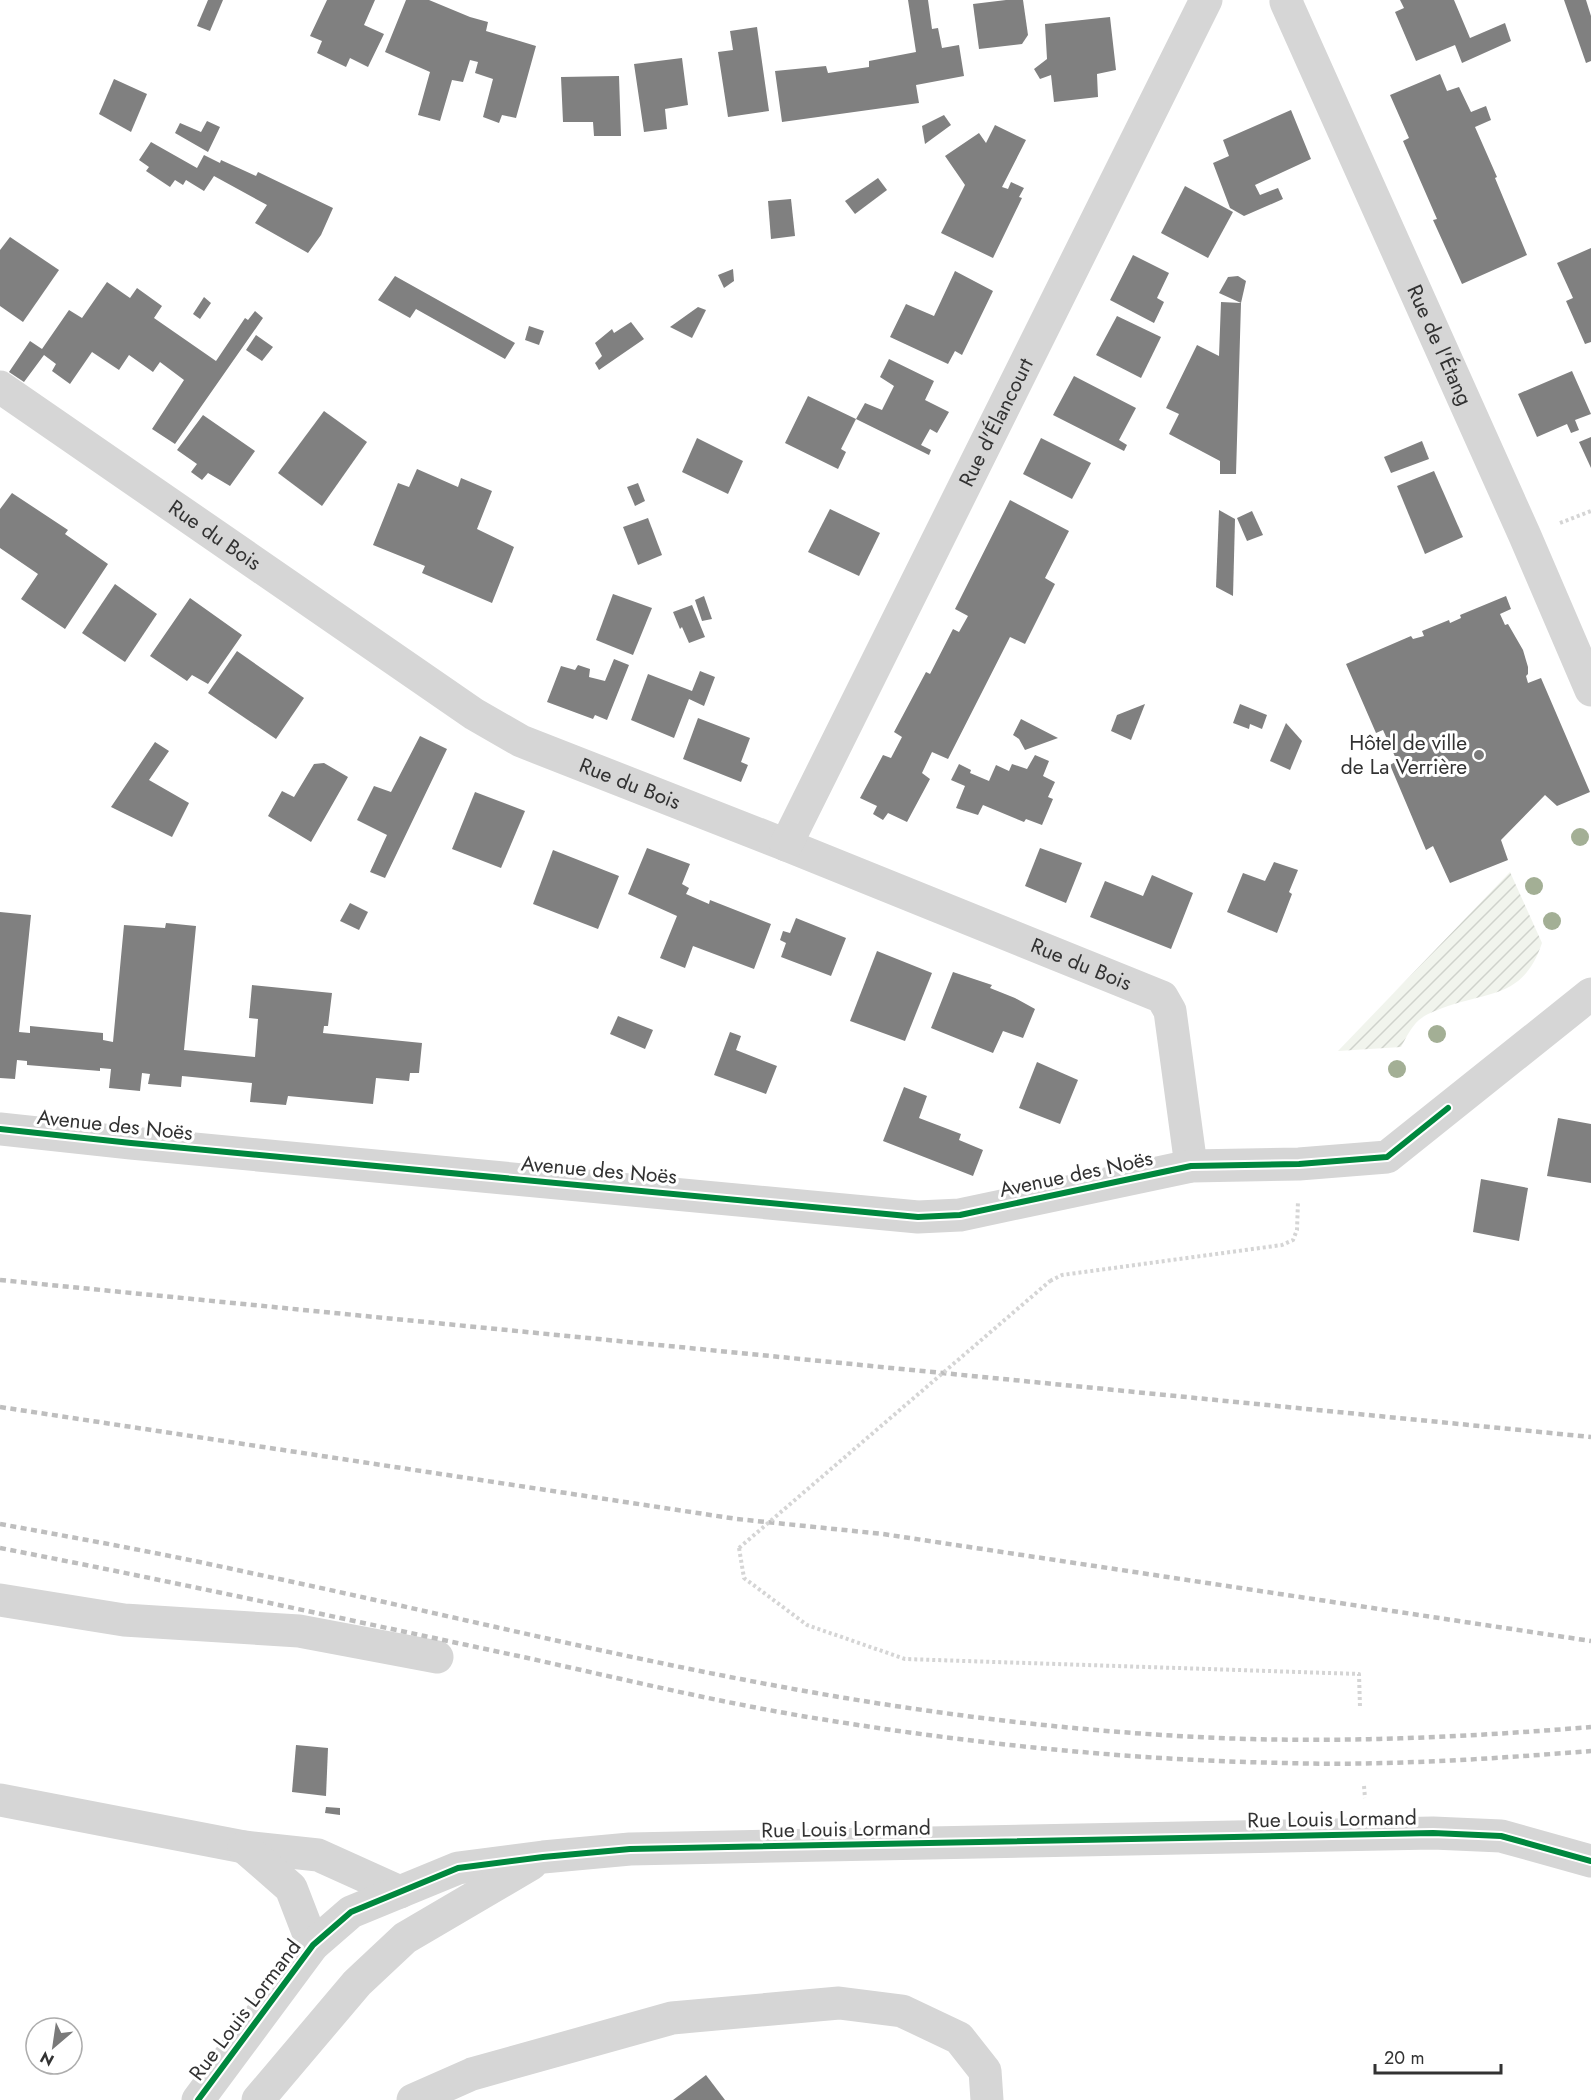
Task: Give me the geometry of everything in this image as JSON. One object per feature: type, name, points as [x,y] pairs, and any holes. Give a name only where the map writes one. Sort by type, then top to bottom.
[{"type":"street","name":"Rue d'Élancourt","points":[[786,845],[1206,0]]},
{"type":"street","name":"Rue de l'Étang","points":[[1287,1],[1591,690]]},
{"type":"street","name":"Rue du Bois","points":[[0,387],[474,714],[521,741],[1162,997],[1170,1011],[1191,1166]]},
{"type":"street","name":"Avenue des Noës","points":[[0,1129],[918,1216],[960,1215],[1191,1166],[1299,1164],[1387,1157],[1591,994]]},
{"type":"street","points":[[0,1600],[124,1620],[299,1631],[437,1657]]},
{"type":"street","points":[[0,1800],[244,1847],[318,1855],[400,1892]]},
{"type":"street","name":"Rue Louis Lormand","points":[[198,2100],[313,1945],[351,1912],[458,1868],[630,1849],[1432,1833],[1501,1836],[1591,1861]]},
{"type":"street","points":[[244,1847],[291,1888],[313,1945]]},
{"type":"street","name":"Rue Louis Lormand","points":[[258,2100],[357,1983],[405,1938],[543,1857]]},
{"type":"street","points":[[413,2100],[472,2074],[672,2019],[839,2003],[902,2011],[959,2038],[985,2071],[987,2100]]},
{"type":"path","points":[[1299,1164],[1297,1230],[1293,1240],[1282,1245],[1062,1275],[1050,1281],[739,1548],[744,1578],[807,1625],[905,1659],[1359,1674],[1359,1707]]},
{"type":"shaded area","points":[[1510,872],[1542,943],[1535,960],[1526,973],[1505,989],[1426,1015],[1414,1026],[1401,1047],[1338,1051]]},
{"type":"building","points":[[208,0],[223,0],[210,31],[197,26]]},
{"type":"building","points":[[327,0],[375,0],[364,25],[384,34],[368,67],[350,58],[346,67],[317,53],[322,41],[310,36]]},
{"type":"building","points":[[406,0],[429,0],[488,22],[486,31],[536,46],[516,118],[502,115],[499,123],[483,117],[493,79],[475,73],[478,62],[470,60],[463,82],[452,80],[440,121],[418,115],[430,72],[385,52]]},
{"type":"building","points":[[908,0],[928,0],[932,29],[938,28],[942,48],[959,45],[964,76],[916,85],[919,103],[782,122],[775,71],[826,66],[828,73],[869,67],[869,61],[916,52]]},
{"type":"building","points":[[1023,0],[1028,35],[1022,44],[979,49],[973,4]]},
{"type":"building","points":[[1400,0],[1454,0],[1470,38],[1505,23],[1511,41],[1462,63],[1455,45],[1416,61],[1395,12],[1404,8]]},
{"type":"building","points":[[1564,0],[1586,0],[1591,16],[1591,61],[1586,63]]},
{"type":"building","points":[[1110,17],[1116,70],[1097,74],[1098,97],[1054,102],[1051,75],[1040,79],[1034,69],[1047,59],[1045,24]]},
{"type":"building","points":[[757,27],[769,111],[728,117],[718,52],[733,50],[730,31]]},
{"type":"building","points":[[682,58],[688,105],[665,109],[667,129],[644,132],[634,64]]},
{"type":"building","points":[[1440,74],[1447,91],[1459,87],[1471,112],[1486,106],[1491,120],[1475,127],[1527,255],[1462,284],[1433,220],[1437,219],[1403,141],[1409,138],[1390,95]]},
{"type":"building","points":[[619,76],[621,136],[594,136],[593,122],[563,122],[561,77]]},
{"type":"building","points":[[114,79],[147,94],[131,132],[99,114]]},
{"type":"building","points":[[1291,110],[1311,159],[1255,185],[1260,195],[1278,188],[1283,199],[1244,216],[1230,208],[1213,163],[1229,156],[1223,140]]},
{"type":"building","points":[[944,115],[951,125],[925,144],[922,126]]},
{"type":"building","points":[[207,121],[220,127],[208,152],[175,133],[180,123],[201,132]]},
{"type":"building","points":[[995,125],[1026,140],[1002,187],[1008,189],[1011,182],[1024,188],[1019,197],[1022,198],[993,258],[941,233],[965,185],[945,156],[979,133],[986,143]]},
{"type":"building","points":[[151,142],[197,168],[204,155],[220,163],[221,160],[256,176],[258,172],[333,208],[321,235],[308,253],[255,223],[267,205],[214,176],[204,191],[186,180],[183,185],[175,180],[170,187],[146,171],[149,167],[139,160]]},
{"type":"building","points":[[878,178],[887,190],[855,214],[845,201]]},
{"type":"building","points":[[1185,186],[1233,212],[1208,258],[1161,233]]},
{"type":"building","points":[[791,199],[795,236],[771,239],[768,201]]},
{"type":"building","points":[[10,237],[59,270],[23,322],[0,306],[0,250]]},
{"type":"building","points":[[1591,248],[1591,342],[1585,344],[1566,301],[1573,298],[1557,263]]},
{"type":"building","points":[[1133,255],[1169,273],[1157,298],[1164,302],[1154,323],[1110,300]]},
{"type":"building","points":[[733,269],[734,281],[724,288],[718,275]]},
{"type":"building","points":[[955,271],[993,291],[962,355],[955,351],[948,364],[890,337],[906,304],[934,316]]},
{"type":"building","points":[[395,276],[515,343],[505,359],[416,309],[410,318],[378,300]]},
{"type":"building","points":[[1238,276],[1246,281],[1241,303],[1219,293],[1228,277]]},
{"type":"building","points":[[107,282],[130,298],[137,288],[162,306],[154,318],[216,361],[245,318],[248,320],[255,311],[263,318],[175,444],[152,429],[184,380],[160,362],[153,372],[129,355],[119,370],[92,352],[70,384],[52,371],[56,364],[44,355],[24,382],[9,372],[30,341],[42,349],[69,310],[82,318]]},
{"type":"building","points":[[204,297],[211,303],[200,319],[193,314]]},
{"type":"building","points":[[1221,302],[1241,303],[1236,474],[1220,474],[1220,461],[1169,434],[1179,414],[1166,408],[1197,345],[1219,356]]},
{"type":"building","points":[[698,307],[706,310],[692,338],[670,327]]},
{"type":"building","points":[[1117,316],[1161,337],[1141,378],[1096,355]]},
{"type":"building","points":[[631,322],[644,339],[599,370],[595,363],[602,356],[595,343],[612,329],[614,333]]},
{"type":"building","points":[[529,326],[544,331],[539,345],[525,340]]},
{"type":"building","points":[[256,335],[273,347],[262,361],[246,350]]},
{"type":"building","points":[[889,359],[934,381],[925,400],[949,412],[937,433],[930,429],[921,445],[931,450],[929,455],[856,419],[865,403],[882,410],[894,386],[880,377]]},
{"type":"building","points":[[1572,371],[1591,414],[1575,420],[1579,430],[1571,433],[1567,424],[1537,437],[1518,394]]},
{"type":"building","points":[[1074,376],[1136,408],[1119,440],[1127,445],[1124,451],[1053,415]]},
{"type":"building","points":[[808,396],[856,419],[841,449],[846,452],[838,469],[785,443]]},
{"type":"building","points":[[324,411],[367,442],[322,506],[278,473]]},
{"type":"building","points":[[203,415],[255,451],[230,486],[208,473],[202,480],[191,472],[197,464],[177,450]]},
{"type":"building","points":[[1591,437],[1591,468],[1579,442]]},
{"type":"building","points":[[697,438],[743,461],[728,494],[682,472]]},
{"type":"building","points":[[1041,438],[1091,463],[1072,499],[1023,474]]},
{"type":"building","points":[[1422,441],[1429,459],[1391,473],[1384,457]]},
{"type":"building","points":[[417,469],[458,487],[461,478],[492,491],[477,529],[514,547],[492,603],[422,573],[425,566],[373,545],[398,483],[409,487]]},
{"type":"building","points":[[1434,471],[1463,537],[1425,554],[1397,486]]},
{"type":"building","points":[[638,483],[645,501],[635,506],[627,487]]},
{"type":"building","points":[[12,493],[68,530],[65,534],[108,564],[65,629],[21,599],[38,574],[0,548],[0,509]]},
{"type":"building","points":[[1010,500],[1069,531],[1045,578],[1055,584],[1025,644],[1010,637],[948,759],[932,752],[922,773],[930,779],[907,822],[888,813],[883,820],[873,814],[877,806],[860,798],[883,755],[891,758],[902,737],[894,732],[926,672],[930,674],[953,629],[959,632],[968,616],[955,609]]},
{"type":"building","points":[[830,509],[880,533],[859,576],[808,552]]},
{"type":"building","points":[[1219,510],[1235,519],[1233,596],[1216,587]]},
{"type":"building","points":[[1252,511],[1263,535],[1247,541],[1237,518]]},
{"type":"building","points":[[648,518],[662,555],[638,565],[623,527]]},
{"type":"building","points":[[115,584],[157,614],[125,662],[82,633]]},
{"type":"building","points":[[613,594],[652,608],[633,655],[596,640]]},
{"type":"building","points":[[704,596],[712,619],[702,621],[695,600]]},
{"type":"building","name":"Hôtel de ville de La Verrière","points":[[1506,596],[1511,609],[1500,614],[1523,650],[1528,667],[1526,676],[1528,683],[1541,678],[1590,792],[1557,806],[1545,795],[1501,840],[1508,860],[1450,883],[1433,846],[1426,850],[1390,765],[1397,761],[1383,730],[1376,733],[1346,664],[1411,636],[1413,639],[1424,636],[1422,631],[1449,620],[1450,623],[1461,618],[1460,615]]},
{"type":"building","points":[[190,598],[242,635],[208,684],[192,675],[187,681],[150,656]]},
{"type":"building","points":[[692,605],[705,637],[689,643],[673,612]]},
{"type":"building","points":[[237,651],[304,698],[276,739],[208,693]]},
{"type":"building","points":[[614,659],[629,665],[607,720],[595,715],[593,719],[547,702],[561,666],[575,670],[578,665],[590,669],[589,677],[605,681]]},
{"type":"building","points":[[700,671],[715,677],[704,706],[689,699],[674,738],[631,720],[648,674],[692,691]]},
{"type":"building","points":[[1145,704],[1131,740],[1111,731],[1117,715]]},
{"type":"building","points":[[1240,704],[1267,715],[1262,729],[1250,724],[1249,729],[1233,723]]},
{"type":"building","points":[[698,718],[750,738],[741,762],[748,765],[741,782],[683,759]]},
{"type":"building","points":[[1021,719],[1058,738],[1025,750],[1019,739],[1013,735]]},
{"type":"building","points":[[1286,723],[1302,741],[1290,770],[1270,761]]},
{"type":"building","points":[[420,736],[447,749],[385,878],[370,872],[387,835],[357,820],[374,786],[391,792]]},
{"type":"building","points":[[155,742],[169,751],[149,780],[189,803],[172,837],[111,807]]},
{"type":"building","points":[[1035,755],[1049,761],[1043,776],[1055,782],[1048,797],[1053,799],[1042,825],[1026,819],[1024,822],[983,805],[978,815],[956,808],[965,786],[951,780],[959,764],[971,770],[970,773],[989,781],[996,765],[1009,771],[1012,764],[1027,769]]},
{"type":"building","points":[[324,763],[348,777],[311,842],[268,816],[282,791],[294,797],[314,764]]},
{"type":"building","points":[[475,792],[525,811],[501,868],[452,849]]},
{"type":"building","points":[[647,848],[690,864],[682,884],[689,888],[686,894],[709,904],[710,900],[771,924],[754,969],[693,946],[685,968],[660,958],[677,916],[628,894]]},
{"type":"building","points":[[1040,848],[1082,863],[1066,903],[1025,886]]},
{"type":"building","points":[[553,850],[619,876],[598,929],[533,904]]},
{"type":"building","points":[[1274,862],[1298,870],[1289,892],[1292,894],[1277,933],[1227,912],[1243,873],[1265,881]]},
{"type":"building","points":[[1152,875],[1193,893],[1171,949],[1090,917],[1105,881],[1143,896]]},
{"type":"building","points":[[350,903],[368,912],[359,930],[340,921]]},
{"type":"building","points":[[0,912],[31,915],[19,1032],[30,1033],[30,1026],[103,1033],[103,1040],[113,1042],[124,925],[165,928],[166,923],[196,926],[184,1050],[255,1057],[258,1019],[249,1018],[252,985],[332,993],[328,1026],[324,1026],[323,1033],[422,1043],[419,1073],[410,1073],[409,1081],[376,1078],[373,1104],[288,1096],[286,1105],[250,1102],[252,1083],[182,1076],[181,1087],[148,1084],[150,1074],[142,1073],[140,1091],[109,1088],[111,1069],[100,1068],[100,1071],[27,1065],[27,1061],[17,1060],[15,1079],[0,1078]]},
{"type":"building","points":[[796,918],[846,938],[831,976],[781,957],[786,943],[780,940],[783,931],[790,933]]},
{"type":"building","points":[[877,951],[932,973],[905,1041],[850,1021]]},
{"type":"building","points":[[953,972],[992,985],[990,988],[1035,1009],[1023,1038],[1003,1031],[993,1053],[931,1028]]},
{"type":"building","points":[[618,1016],[653,1030],[645,1049],[610,1034]]},
{"type":"building","points":[[730,1032],[741,1036],[736,1050],[777,1066],[766,1094],[714,1075]]},
{"type":"building","points":[[1037,1062],[1078,1080],[1060,1124],[1019,1108]]},
{"type":"building","points":[[904,1087],[927,1096],[919,1118],[961,1134],[959,1140],[983,1150],[973,1176],[883,1141]]},
{"type":"building","points":[[1558,1118],[1591,1124],[1591,1183],[1547,1176]]},
{"type":"building","points":[[1481,1179],[1528,1188],[1519,1241],[1473,1232]]},
{"type":"building","points":[[296,1745],[328,1748],[326,1796],[292,1792]]},
{"type":"building","points":[[326,1807],[340,1808],[340,1815],[325,1813]]},
{"type":"building","points":[[706,2075],[725,2100],[673,2100]]},
{"type":"railway","points":[[0,1280],[1591,1437]]},
{"type":"railway","points":[[0,1407],[737,1519],[883,1534],[1591,1641]]},
{"type":"railway","points":[[0,1524],[216,1565],[677,1666],[850,1699],[972,1717],[1184,1736],[1312,1740],[1498,1734],[1591,1727]]},
{"type":"railway","points":[[0,1548],[262,1601],[737,1704],[926,1735],[1105,1754],[1322,1764],[1399,1763],[1591,1751]]},
{"type":"cycle path","points":[[0,1129],[918,1217],[960,1215],[1191,1166],[1299,1164],[1387,1157],[1448,1108]]},
{"type":"cycle path","points":[[198,2100],[313,1945],[351,1912],[458,1868],[630,1849],[1433,1833],[1501,1836],[1591,1861]]},
{"type":"place","name":"Hôtel de ville de La Verrière","points":[[1479,755]]}]
